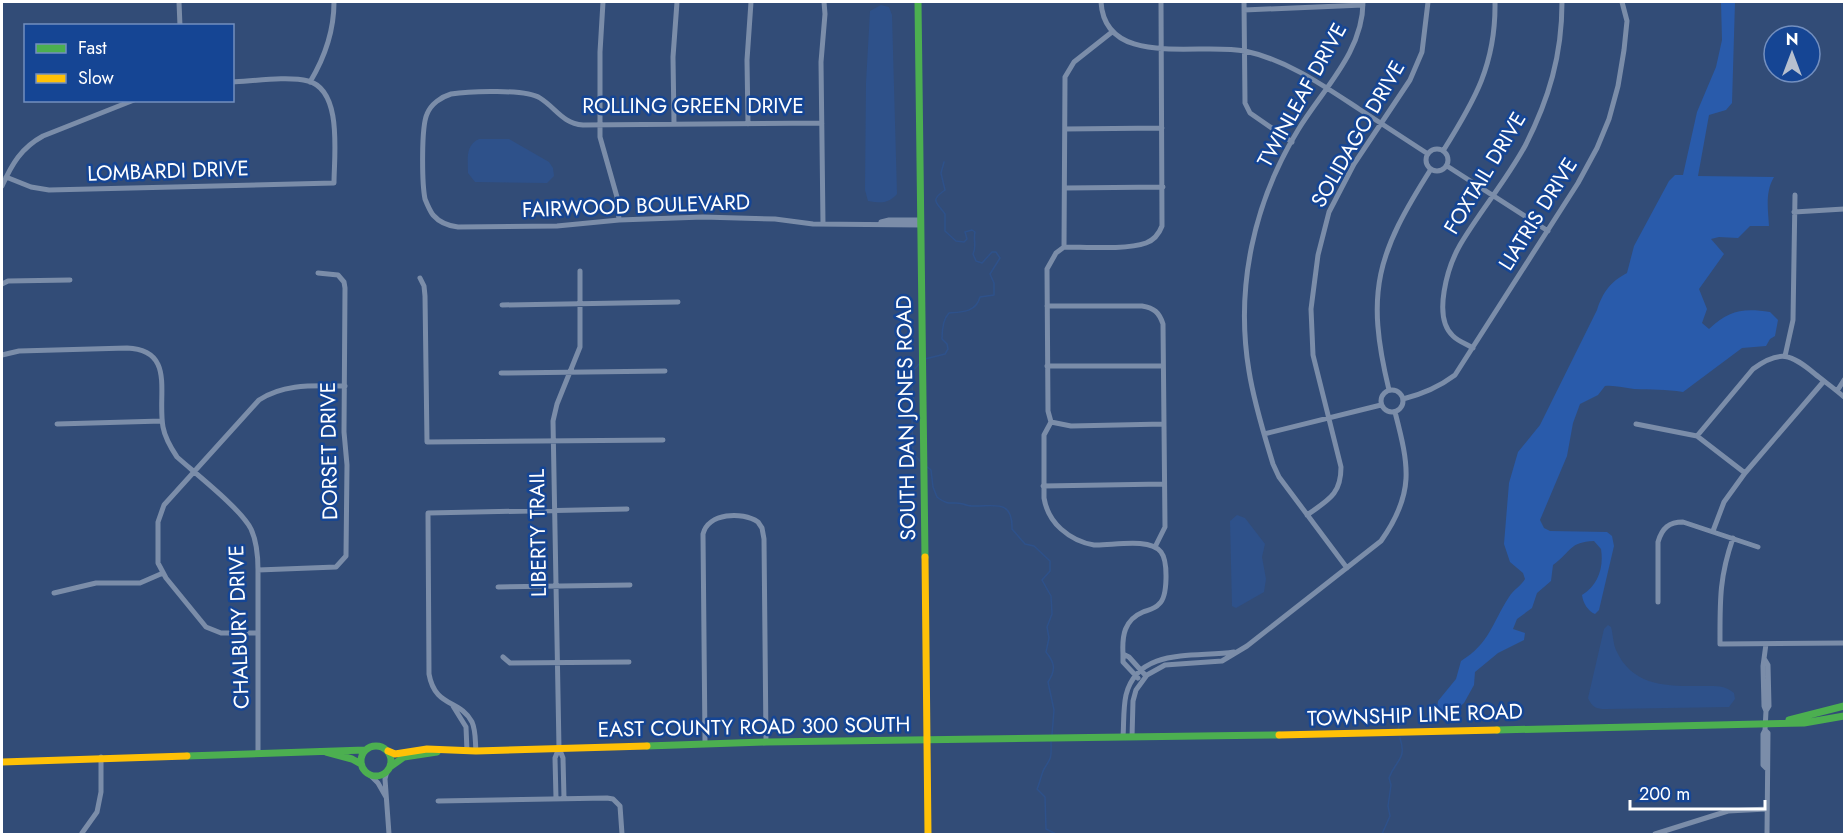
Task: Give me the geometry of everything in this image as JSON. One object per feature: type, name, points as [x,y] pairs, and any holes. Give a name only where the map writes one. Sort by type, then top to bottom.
[{"type":"street","points":[[179,2],[180,24]]},
{"type":"street","points":[[234,82],[296,80],[310,82],[327,49],[334,2]]},
{"type":"street","points":[[603,2],[600,125],[602,149],[617,197],[619,220]]},
{"type":"street","points":[[674,124],[673,57],[677,2]]},
{"type":"street","points":[[748,124],[747,60],[751,2]]},
{"type":"street","points":[[823,224],[821,62],[824,2]]},
{"type":"street","name":"SOUTH DAN JONES ROAD","points":[[918,2],[928,834]]},
{"type":"street","points":[[1101,2],[1103,16],[1112,32],[1135,46],[1222,48],[1266,56],[1289,66],[1327,88],[1428,154]]},
{"type":"street","points":[[1052,422],[1048,411],[1047,269],[1056,254],[1064,247],[1134,246],[1147,243],[1154,238],[1162,226],[1161,2]]},
{"type":"street","points":[[1244,2],[1245,103],[1250,113],[1292,142]]},
{"type":"street","name":"SOLIDAGO DRIVE","points":[[1307,515],[1332,497],[1339,488],[1341,467],[1313,355],[1311,293],[1318,255],[1329,212],[1354,164],[1410,80],[1422,52],[1428,2]]},
{"type":"street","points":[[1443,151],[1470,108],[1481,84],[1490,51],[1495,2]]},
{"type":"street","name":"FOXTAIL DRIVE","points":[[1473,348],[1453,336],[1446,326],[1443,309],[1447,278],[1460,246],[1524,147],[1544,104],[1557,66],[1562,31],[1562,2]]},
{"type":"street","name":"LIATRIS DRIVE","points":[[1403,399],[1426,393],[1441,386],[1455,375],[1578,183],[1597,148],[1609,119],[1618,86],[1627,21],[1622,2]]},
{"type":"street","points":[[1244,9],[1363,3]]},
{"type":"street","name":"TWINLEAF DRIVE","points":[[1347,568],[1279,477],[1264,434],[1249,372],[1245,328],[1245,289],[1247,265],[1258,219],[1275,175],[1292,142],[1353,48],[1359,31],[1363,3]]},
{"type":"street","points":[[1064,247],[1064,82],[1074,62],[1112,32]]},
{"type":"street","name":"LOMBARDI DRIVE","points":[[6,177],[21,184],[49,190],[334,183],[334,125],[330,104],[318,86],[310,82]]},
{"type":"street","name":"ROLLING GREEN DRIVE","points":[[434,216],[425,197],[423,141],[425,118],[433,105],[446,95],[528,93],[541,98],[564,119],[583,125],[822,123]]},
{"type":"street","points":[[2,186],[16,157],[37,139],[129,102]]},
{"type":"street","points":[[1065,129],[1162,128]]},
{"type":"street","points":[[1434,150],[1443,151],[1448,159],[1446,166],[1441,171],[1431,169],[1426,162],[1428,154],[1434,150]]},
{"type":"street","points":[[1446,166],[1548,231]]},
{"type":"street","points":[[1389,390],[1377,331],[1376,306],[1379,278],[1393,234],[1409,203],[1431,169]]},
{"type":"street","points":[[1065,188],[1163,188]]},
{"type":"street","points":[[1782,356],[1793,320],[1795,195]]},
{"type":"street","points":[[1794,212],[1845,209]]},
{"type":"street","name":"FAIRWOOD BOULEVARD","points":[[434,216],[446,224],[465,228],[557,226],[619,220],[721,217],[823,224],[878,223],[889,220],[921,223]]},
{"type":"street","name":"LIBERTY TRAIL","points":[[564,798],[563,758],[559,748],[553,441],[555,409],[580,347],[580,270]]},
{"type":"street","name":"DORSET DRIVE","points":[[258,570],[336,567],[346,556],[344,282],[338,275],[318,273]]},
{"type":"street","points":[[420,278],[425,296],[427,442],[663,440]]},
{"type":"street","points":[[2,284],[70,280]]},
{"type":"street","points":[[502,305],[678,302]]},
{"type":"street","points":[[1047,306],[1142,306],[1152,308],[1157,312],[1163,324],[1165,527],[1155,547]]},
{"type":"street","name":"CHALBURY DRIVE","points":[[2,355],[20,351],[127,348],[143,350],[153,357],[161,373],[162,421],[171,448],[247,523],[258,550],[258,753]]},
{"type":"street","points":[[1697,436],[1753,369],[1765,360],[1782,356],[1800,362],[1845,397]]},
{"type":"street","points":[[1047,366],[1163,366]]},
{"type":"street","points":[[501,373],[665,371]]},
{"type":"street","points":[[1837,391],[1845,380]]},
{"type":"street","points":[[1713,531],[1724,502],[1745,473],[1824,381]]},
{"type":"street","points":[[258,633],[221,633],[206,627],[163,573],[158,563],[160,512],[256,403],[265,397],[292,387],[345,386]]},
{"type":"street","points":[[1389,390],[1399,392],[1403,399],[1403,406],[1395,412],[1386,411],[1381,405],[1382,396],[1389,390]]},
{"type":"street","points":[[1264,434],[1381,405]]},
{"type":"street","points":[[1132,737],[1131,712],[1136,690],[1146,676],[1165,665],[1222,661],[1239,651],[1381,541],[1396,519],[1406,492],[1405,451],[1395,412]]},
{"type":"street","points":[[57,424],[162,421]]},
{"type":"street","points":[[1052,422],[1071,426],[1164,424]]},
{"type":"street","points":[[1052,422],[1044,435],[1043,486],[1044,498],[1056,524],[1071,537],[1094,545],[1145,544],[1155,547],[1165,559],[1163,599],[1158,605],[1141,613],[1127,624],[1124,630],[1123,662],[1141,681]]},
{"type":"street","points":[[1636,424],[1697,436],[1745,473]]},
{"type":"street","points":[[1043,486],[1164,484]]},
{"type":"street","points":[[476,751],[471,721],[464,712],[434,691],[429,674],[428,513],[627,509]]},
{"type":"street","points":[[705,743],[703,534],[705,526],[711,520],[734,517],[755,520],[760,524],[763,534],[766,742]]},
{"type":"street","points":[[1658,602],[1658,542],[1660,533],[1666,526],[1674,522],[1683,522],[1758,547]]},
{"type":"street","points":[[1733,538],[1724,565],[1720,588],[1720,644],[1845,643]]},
{"type":"street","points":[[54,593],[96,583],[140,583],[163,573]]},
{"type":"street","points":[[498,587],[630,585]]},
{"type":"street","points":[[1766,644],[1763,666],[1765,727],[1768,733],[1767,834]]},
{"type":"street","points":[[1123,737],[1127,692],[1141,671],[1158,660],[1172,656],[1218,655],[1239,651]]},
{"type":"street","points":[[1123,654],[1129,657],[1146,676]]},
{"type":"street","points":[[503,657],[510,663],[629,662]]},
{"type":"street","points":[[453,706],[466,727],[467,751]]},
{"type":"street","points":[[1780,723],[1845,706]]},
{"type":"street","points":[[1124,712],[1131,712]]},
{"type":"street","points":[[1780,723],[1809,723],[1845,716]]},
{"type":"street","name":"TOWNSHIP LINE ROAD","points":[[1066,737],[1384,734],[1578,727],[1765,727],[1780,723]]},
{"type":"street","name":"EAST COUNTY ROAD 300 SOUTH","points":[[388,769],[410,756],[443,751],[705,743],[1066,737]]},
{"type":"street","points":[[2,762],[332,750],[351,752],[377,746],[388,751],[391,759],[385,779],[389,834]]},
{"type":"street","name":"EAST COUNTY ROAD 300 SOUTH","points":[[388,751],[395,753],[427,748],[443,751]]},
{"type":"street","points":[[556,798],[555,758],[559,748]]},
{"type":"street","points":[[361,764],[360,759],[365,750]]},
{"type":"street","points":[[326,752],[353,758],[361,764],[378,783],[388,801]]},
{"type":"street","points":[[82,833],[97,812],[101,792],[101,757]]},
{"type":"street","points":[[369,774],[379,776],[388,769]]},
{"type":"street","points":[[438,801],[607,798],[617,802],[621,811],[622,834]]},
{"type":"street","points":[[1655,834],[1728,811],[1767,809]]},
{"type":"shaded area","points":[[1721,2],[1735,2],[1732,103],[1726,110],[1709,115],[1698,176],[1774,177],[1768,195],[1769,226],[1750,226],[1738,238],[1711,239],[1724,254],[1699,289],[1707,309],[1702,323],[1709,329],[1723,318],[1737,312],[1752,310],[1770,312],[1778,320],[1775,336],[1766,346],[1742,348],[1683,392],[1605,386],[1598,395],[1580,404],[1573,423],[1567,456],[1540,520],[1544,528],[1550,531],[1607,532],[1612,536],[1614,546],[1599,610],[1595,614],[1590,611],[1582,595],[1588,591],[1599,575],[1602,563],[1601,549],[1594,541],[1580,543],[1571,548],[1553,565],[1551,581],[1537,593],[1532,608],[1517,619],[1513,629],[1525,633],[1524,640],[1498,653],[1475,672],[1474,685],[1464,703],[1446,719],[1437,710],[1438,701],[1456,679],[1461,661],[1484,640],[1509,597],[1525,579],[1523,573],[1510,562],[1504,544],[1509,483],[1518,452],[1540,425],[1605,293],[1616,280],[1627,273],[1634,246],[1669,181],[1675,175],[1683,175],[1697,112],[1716,67],[1722,40]]},
{"type":"shaded area","points":[[881,5],[889,7],[892,15],[897,194],[890,200],[881,202],[868,201],[865,190],[866,83],[870,11]]},
{"type":"shaded area","points":[[479,139],[509,139],[549,162],[554,176],[547,183],[475,182],[468,173],[468,158],[471,145]]},
{"type":"shaded area","points":[[1237,515],[1245,518],[1265,544],[1262,557],[1266,579],[1264,592],[1236,608],[1232,606],[1230,521]]},
{"type":"shaded area","points":[[1608,625],[1611,627],[1615,647],[1623,662],[1632,672],[1642,678],[1665,685],[1723,687],[1734,693],[1735,699],[1729,707],[1600,709],[1595,707],[1588,698],[1604,629]]},
{"type":"waterway","points":[[925,359],[945,354],[948,349],[942,336],[944,321],[949,313],[968,310],[975,306],[980,297],[994,295],[994,283],[990,274],[1000,258],[996,252],[992,252],[982,263],[976,261],[973,254],[975,232],[972,230],[965,232],[967,239],[964,242],[956,241],[945,231],[945,214],[936,202],[937,197],[945,190],[941,173],[944,162]]},
{"type":"waterway","points":[[919,364],[913,371],[911,379],[914,402],[913,453],[920,461]]},
{"type":"waterway","points":[[926,466],[931,470],[937,497],[948,503],[1005,508],[1009,512],[1012,529],[1025,544],[1034,546],[1050,561],[1050,571],[1042,580],[1051,596],[1052,614],[1047,627],[1049,638],[1046,652],[1053,667],[1048,682],[1054,710],[1052,735]]},
{"type":"waterway","points":[[1398,730],[1399,726],[1405,722]]},
{"type":"waterway","points":[[1382,834],[1390,816],[1388,806],[1391,785],[1389,778],[1400,759],[1402,751],[1400,738]]},
{"type":"waterway","points":[[1051,740],[1050,758],[1037,789],[1045,797],[1046,829],[1056,834]]},
{"type":"traffic: fast","points":[[918,2],[925,557]]},
{"type":"traffic: fast","points":[[1789,720],[1844,706]]},
{"type":"traffic: fast","points":[[1497,730],[1804,723],[1844,716]]},
{"type":"traffic: fast","points":[[647,746],[766,742],[1279,735]]},
{"type":"traffic: fast","points":[[376,746],[387,750],[391,761],[387,772],[376,776],[365,772],[361,761],[365,750],[376,746]]},
{"type":"traffic: fast","points":[[187,756],[365,750]]},
{"type":"traffic: fast","points":[[326,752],[352,759],[361,764]]},
{"type":"traffic: fast","points":[[390,767],[404,757],[437,752]]},
{"type":"traffic: slow","points":[[925,557],[928,834]]},
{"type":"traffic: slow","points":[[1279,735],[1497,730]]},
{"type":"traffic: slow","points":[[388,751],[395,754],[427,749],[476,751],[647,746]]},
{"type":"traffic: slow","points":[[2,762],[187,756]]}]
